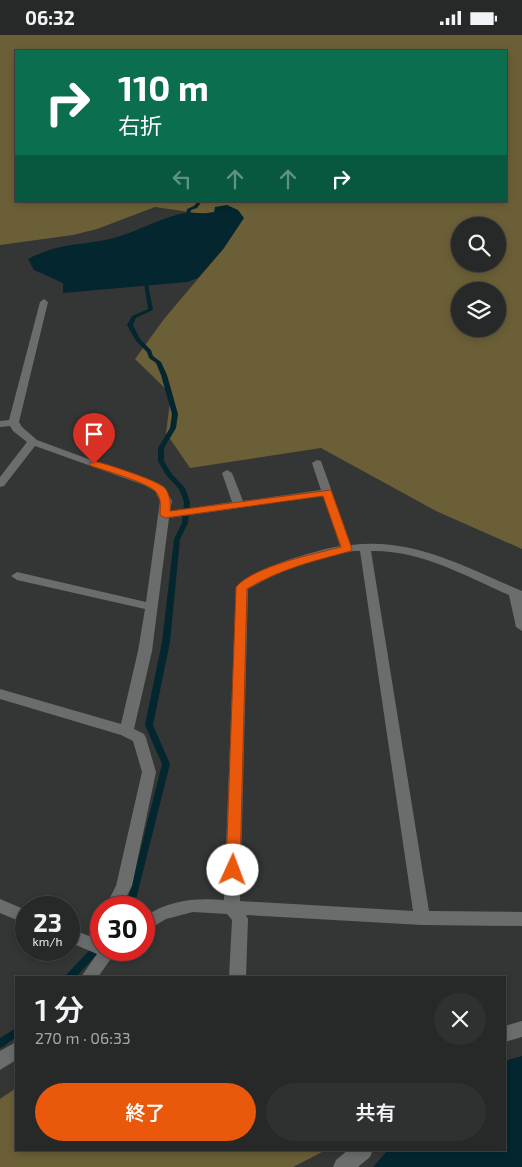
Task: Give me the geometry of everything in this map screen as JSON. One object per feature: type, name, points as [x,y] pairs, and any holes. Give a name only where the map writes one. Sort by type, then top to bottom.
[{"type":"street","points":[[44,302],[14,422],[18,429],[33,442],[148,483],[160,489],[166,501],[145,651],[126,731]]},
{"type":"street","points":[[0,424],[14,422]]},
{"type":"street","points":[[0,484],[33,442]]},
{"type":"street","points":[[317,463],[347,549]]},
{"type":"street","points":[[228,473],[240,505]]},
{"type":"street","points":[[165,515],[327,492]]},
{"type":"street","points":[[366,547],[422,918]]},
{"type":"street","points":[[238,976],[240,919],[232,908],[242,587],[265,574],[298,561],[347,549],[366,547],[395,548],[433,557],[518,594],[522,627]]},
{"type":"street","points":[[17,576],[151,607]]},
{"type":"street","points":[[2,698],[126,731],[139,738],[148,772],[124,885],[118,896]]},
{"type":"street","points":[[155,918],[161,914],[194,905],[422,918],[522,919]]},
{"type":"street","points":[[0,906],[15,912]]},
{"type":"street","points":[[89,976],[96,961]]},
{"type":"street","points":[[506,1034],[522,1029]]},
{"type":"street","points":[[0,1063],[15,1051]]},
{"type":"street","points":[[343,1167],[361,1151]]},
{"type":"shaded area","points":[[0,35],[522,35],[522,549],[436,511],[321,448],[190,468],[166,433],[171,394],[135,359],[164,319],[224,248],[214,212],[204,214],[155,207],[97,229],[73,235],[0,245]]},
{"type":"shaded area","points":[[15,1089],[15,1151],[324,1151],[293,1167],[0,1167],[0,1099]]},
{"type":"water","points":[[227,205],[238,210],[244,218],[224,248],[198,278],[187,282],[63,293],[63,283],[34,270],[28,259],[61,247],[114,238],[176,215],[214,212],[215,207]]},
{"type":"water","points":[[522,1056],[522,1167],[373,1167],[387,1151],[506,1151],[506,1061]]},
{"type":"waterway","points":[[187,222],[189,209],[196,207],[199,202]]},
{"type":"waterway","points":[[133,896],[166,764],[149,725],[166,642],[177,539],[185,523],[187,502],[182,488],[168,474],[161,461],[161,448],[173,428],[175,414],[164,375],[158,362],[151,357],[149,351],[138,340],[130,325],[134,317],[151,310],[145,278]]},
{"type":"waterway","points":[[71,976],[90,956]]},
{"type":"waterway","points":[[0,1044],[15,1033]]},
{"type":"route","points":[[94,464],[160,489],[166,501],[165,515],[199,512],[327,492],[347,549],[298,561],[265,574],[242,587],[233,870]]}]
